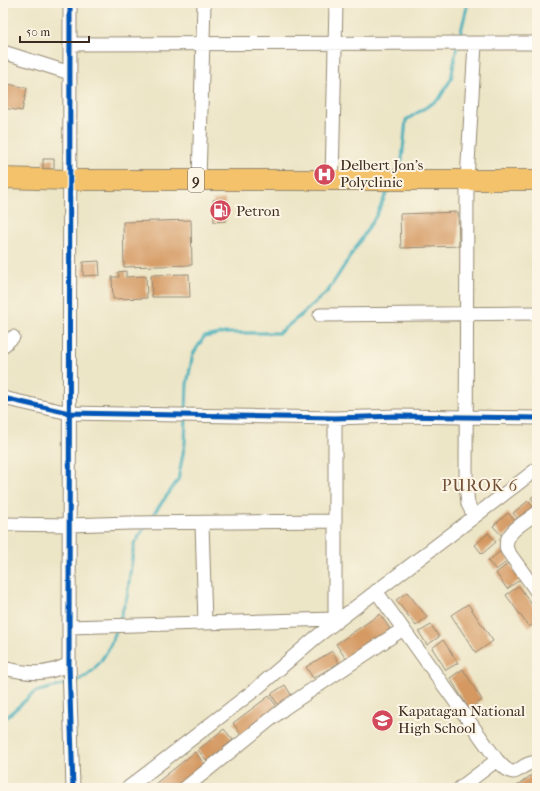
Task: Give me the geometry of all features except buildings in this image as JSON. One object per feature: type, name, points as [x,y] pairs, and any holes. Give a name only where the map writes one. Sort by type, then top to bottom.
[{"type":"highway","name":"9","points":[[3,178],[70,180],[537,180]]},
{"type":"street","points":[[70,3],[69,668],[73,788]]},
{"type":"street","points":[[199,180],[204,3]]},
{"type":"street","points":[[332,180],[336,3]]},
{"type":"street","points":[[70,44],[335,43],[453,45],[537,43]]},
{"type":"street","points":[[472,44],[467,180],[466,496],[474,516]]},
{"type":"street","points":[[3,52],[70,73]]},
{"type":"street","points":[[320,315],[537,313]]},
{"type":"street","points":[[3,346],[13,338]]},
{"type":"street","points":[[3,398],[70,413],[177,417],[335,418],[397,416],[537,418]]},
{"type":"street","points":[[335,418],[335,621]]},
{"type":"street","points":[[128,788],[256,689],[335,621],[537,469]]},
{"type":"street","points":[[537,513],[509,536],[506,545],[507,550],[537,592]]},
{"type":"street","points":[[3,524],[69,525],[334,521]]},
{"type":"street","points":[[202,523],[205,623]]},
{"type":"street","points":[[376,591],[497,760],[506,770],[512,772],[537,762]]},
{"type":"street","points":[[69,627],[335,621]]},
{"type":"street","points":[[185,788],[286,707],[403,629]]},
{"type":"street","points":[[3,668],[18,671],[48,672],[69,668]]},
{"type":"street","points":[[460,788],[497,760]]},
{"type":"waterway","points":[[459,39],[468,3]]},
{"type":"waterway","points":[[396,173],[402,160],[406,120],[439,99],[451,79],[457,46]]},
{"type":"waterway","points":[[186,411],[187,384],[193,354],[204,337],[225,333],[279,333],[328,291],[376,216],[389,188]]},
{"type":"waterway","points":[[150,519],[178,480],[185,443],[186,419]]},
{"type":"waterway","points":[[119,621],[127,597],[134,544],[145,527]]},
{"type":"waterway","points":[[73,682],[88,674],[101,661],[111,644],[117,628]]},
{"type":"waterway","points":[[3,720],[35,692],[66,684]]},
{"type":"cycle path","points":[[70,3],[69,664],[73,788]]},
{"type":"cycle path","points":[[3,398],[69,413],[335,418],[397,416],[537,418]]},
{"type":"place","name":"Delbert Jon's Polyclinic","points":[[325,174]]},
{"type":"place","name":"Petron","points":[[220,211]]},
{"type":"place","name":"Kapatagan National High School","points":[[382,720]]},
{"type":"district","name":"PUROK 6","points":[[480,485]]}]
